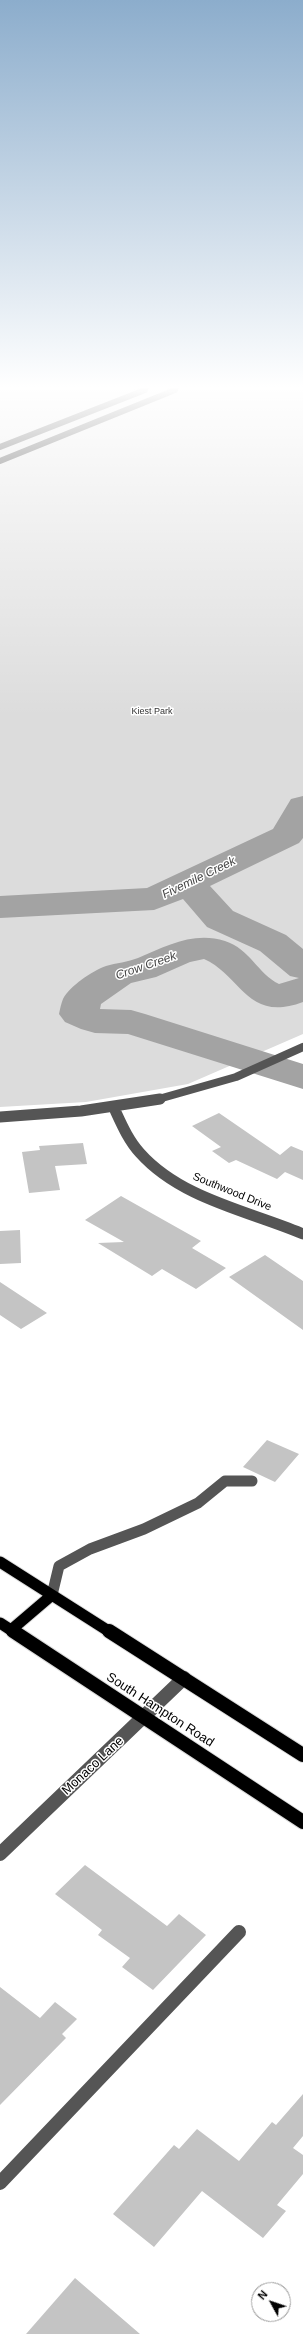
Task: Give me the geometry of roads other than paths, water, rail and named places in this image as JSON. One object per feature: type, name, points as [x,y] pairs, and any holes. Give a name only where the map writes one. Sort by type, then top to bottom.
[{"type":"main road","points":[[0,1562],[303,1755]]},
{"type":"main road","points":[[6,1626],[52,1595]]},
{"type":"main road","name":"South Hampton Road","points":[[6,1626],[303,1822]]},
{"type":"street","points":[[0,1117],[73,1114],[162,1099],[214,1085],[247,1073],[303,1047]]},
{"type":"street","name":"Southwood Drive","points":[[114,1108],[140,1153],[166,1176],[201,1194],[303,1234]]},
{"type":"street","points":[[52,1595],[59,1566],[90,1549],[144,1529],[198,1503],[225,1481],[252,1481]]},
{"type":"street","name":"Monaco Lane","points":[[0,1854],[145,1717],[184,1678]]},
{"type":"street","points":[[0,2183],[239,1932]]},
{"type":"waterway","name":"Fivemile Creek","points":[[0,907],[154,899],[287,836],[303,806]]},
{"type":"waterway","name":"Crow Creek","points":[[188,883],[220,919],[273,943],[303,968]]},
{"type":"waterway","name":"Crow Creek","points":[[303,989],[287,995],[273,995],[263,990],[253,982],[225,955],[212,949],[195,949],[177,954],[143,969],[114,977],[82,1000],[79,1014],[95,1021],[131,1022],[303,1077]]},
{"type":"park label","name":"Kiest Park","points":[[152,712]]}]
